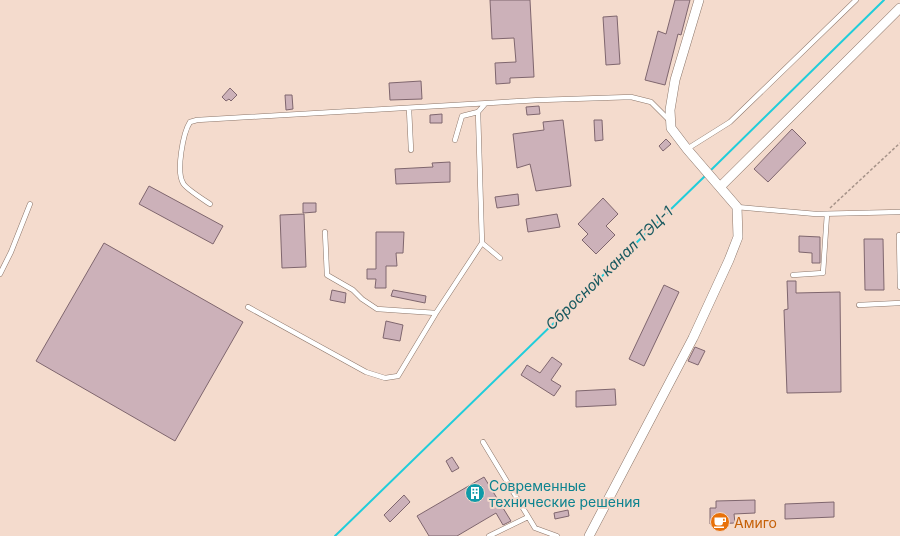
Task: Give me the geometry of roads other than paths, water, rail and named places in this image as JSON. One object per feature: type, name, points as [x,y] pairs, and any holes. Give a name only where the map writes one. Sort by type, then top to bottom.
[{"type":"street","points":[[589,536],[692,338],[729,260],[738,237],[737,207],[671,128],[670,110],[676,80],[699,0]]},
{"type":"street","points":[[717,184],[900,8]]},
{"type":"lane","points":[[687,149],[730,122],[856,0]]},
{"type":"lane","points":[[210,204],[183,184],[180,172],[182,146],[187,127],[190,122],[197,120],[409,109],[540,100],[631,97],[651,102],[670,121]]},
{"type":"lane","points":[[455,140],[462,116],[478,112],[485,104]]},
{"type":"lane","points":[[409,109],[411,150]]},
{"type":"lane","points":[[248,307],[366,372],[385,378],[398,376],[436,313],[482,243],[478,112]]},
{"type":"lane","points":[[0,274],[11,252],[30,204]]},
{"type":"lane","points":[[737,207],[825,214],[900,212]]},
{"type":"lane","points":[[793,275],[823,273],[825,214]]},
{"type":"lane","points":[[325,232],[327,275],[353,290],[362,299],[377,309],[436,313]]},
{"type":"lane","points":[[899,235],[900,287]]},
{"type":"lane","points":[[482,243],[500,258]]},
{"type":"lane","points":[[859,305],[900,303]]},
{"type":"lane","points":[[483,442],[535,528],[557,536]]},
{"type":"lane","points":[[489,536],[528,517]]},
{"type":"waterway","name":"Сбросной канал ТЭЦ-1","points":[[710,171],[884,0]]},
{"type":"waterway","name":"Сбросной канал ТЭЦ-1","points":[[335,536],[705,176]]},
{"type":"place","name":"Современные технические решения","points":[[475,493]]},
{"type":"place","name":"Амиго","points":[[720,522]]}]
